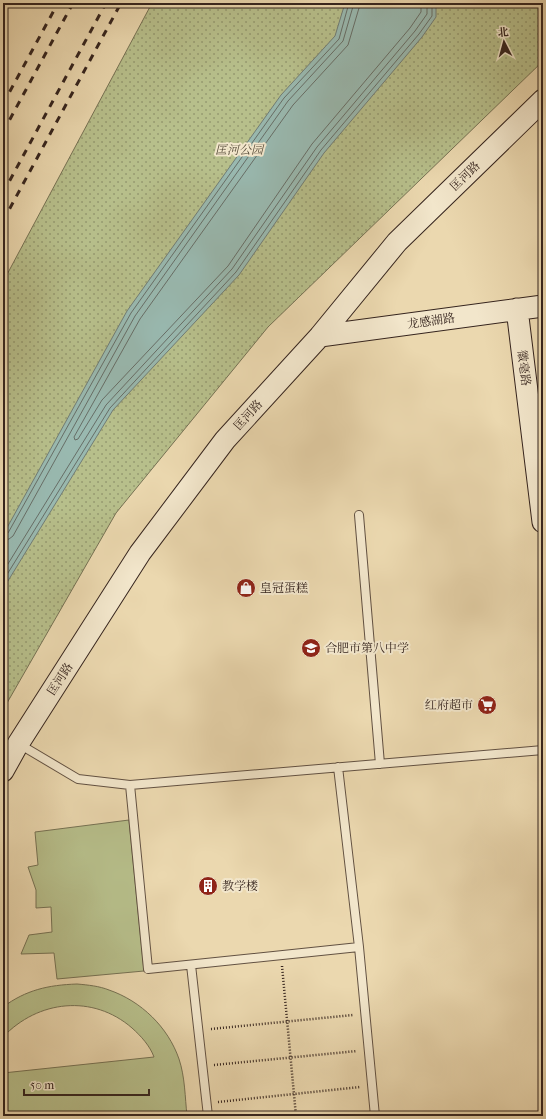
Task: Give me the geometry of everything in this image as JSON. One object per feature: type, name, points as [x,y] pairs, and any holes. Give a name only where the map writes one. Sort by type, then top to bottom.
[{"type":"street","name":"匡河路","points":[[3,771],[18,744],[140,553],[225,440],[320,336],[397,242],[543,100]]},
{"type":"street","name":"龙感湖路","points":[[320,336],[543,306]]},
{"type":"street","name":"徽毫路","points":[[517,309],[543,522]]},
{"type":"lane","points":[[359,515],[380,764]]},
{"type":"lane","points":[[18,744],[78,779],[130,785],[543,750]]},
{"type":"lane","points":[[338,767],[359,947],[376,1116]]},
{"type":"lane","points":[[130,785],[148,969],[359,947]]},
{"type":"lane","points":[[192,965],[208,1116]]},
{"type":"path","points":[[281,956],[296,1116]]},
{"type":"path","points":[[199,1030],[365,1014]]},
{"type":"path","points":[[202,1066],[369,1050]]},
{"type":"path","points":[[206,1103],[372,1086]]},
{"type":"green space","name":"匡河公园","points":[[152,3],[543,3],[543,61],[268,327],[116,513],[3,710],[3,282]]},
{"type":"green space","points":[[129,820],[144,971],[57,979],[54,953],[21,954],[29,935],[52,932],[51,907],[36,908],[36,890],[28,867],[38,865],[35,832]]},
{"type":"green space","points":[[77,984],[89,985],[109,990],[121,995],[142,1008],[160,1026],[168,1036],[179,1059],[184,1080],[187,1116],[3,1116],[3,1073],[154,1057],[145,1041],[139,1034],[117,1017],[100,1010],[83,1006],[66,1006],[49,1009],[32,1015],[3,1037],[3,1007],[20,996],[47,987]]},
{"type":"water","points":[[345,3],[436,3],[436,17],[422,37],[324,153],[239,275],[113,410],[3,589],[3,535],[127,311],[281,95],[335,36]]},
{"type":"railway","points":[[3,104],[58,3]]},
{"type":"railway","points":[[3,132],[73,3]]},
{"type":"railway","points":[[3,193],[106,3]]},
{"type":"railway","points":[[3,221],[121,3]]},
{"type":"place","name":"皇冠蛋糕","points":[[246,588]]},
{"type":"place","name":"合肥市第八中学","points":[[311,648]]},
{"type":"place","name":"红府超市","points":[[487,705]]},
{"type":"place","name":"教学楼","points":[[208,886]]}]
